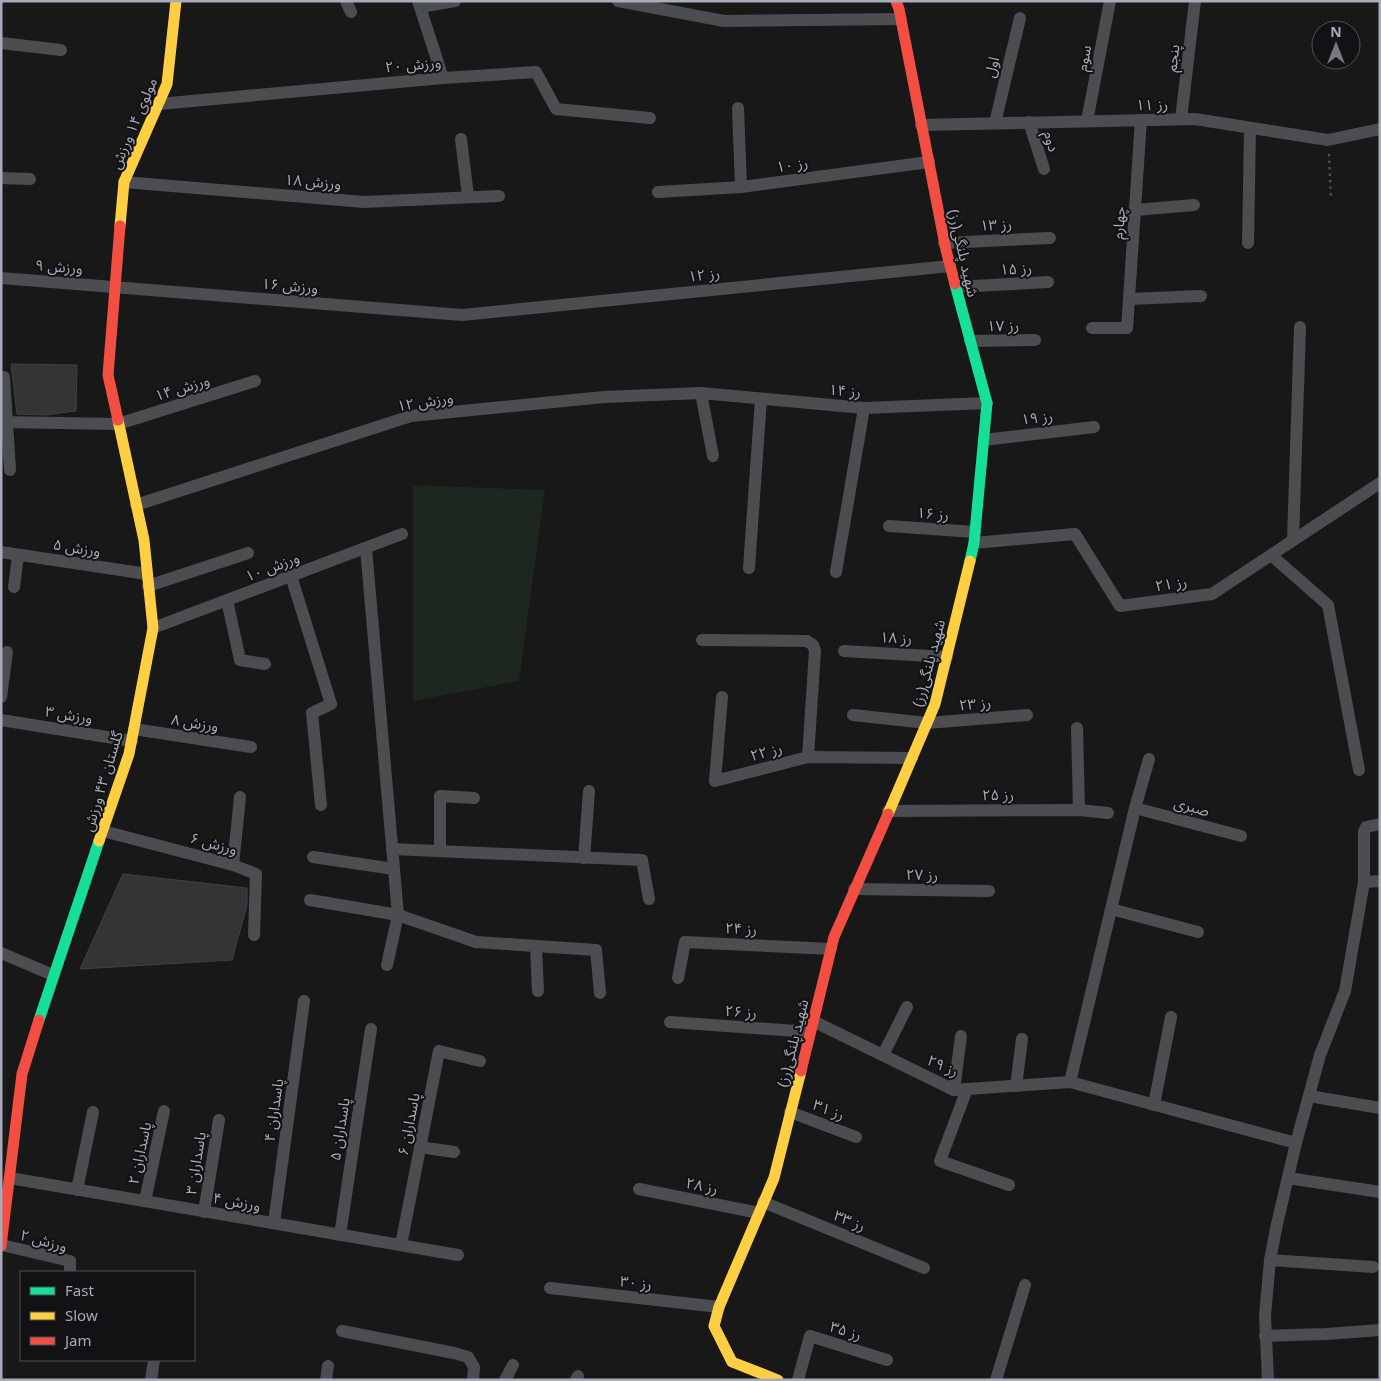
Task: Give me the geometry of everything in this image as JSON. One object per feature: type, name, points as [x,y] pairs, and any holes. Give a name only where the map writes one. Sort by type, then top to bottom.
[{"type":"street","name":"مولوی ۱۴ ورزش","points":[[115,287],[124,182],[168,84],[176,1]]},
{"type":"street","points":[[443,78],[418,4],[455,1]]},
{"type":"street","points":[[618,1],[665,6],[724,21],[901,19]]},
{"type":"street","name":"شهید پلنگی(رز)","points":[[778,1380],[732,1362],[714,1326],[719,1307],[774,1178],[834,937],[935,704],[975,537],[984,440],[987,403],[944,243],[896,1]]},
{"type":"street","name":"سوم","points":[[1088,121],[1110,1]]},
{"type":"street","name":"پنجم","points":[[1181,119],[1195,1]]},
{"type":"street","name":"اول","points":[[994,123],[1020,18]]},
{"type":"street","points":[[1,44],[61,50]]},
{"type":"street","name":"ورزش ۲۰","points":[[159,104],[443,78],[536,72],[556,109],[650,118]]},
{"type":"street","points":[[738,108],[741,187]]},
{"type":"street","name":"رز ۱۱","points":[[921,125],[1195,119],[1328,140],[1380,129]]},
{"type":"street","name":"چهارم","points":[[1092,328],[1127,328],[1141,120]]},
{"type":"street","name":"دوم","points":[[1029,122],[1044,169]]},
{"type":"street","points":[[1248,243],[1250,128]]},
{"type":"street","points":[[462,139],[468,196]]},
{"type":"street","name":"رز ۱۰","points":[[658,192],[741,187],[929,162]]},
{"type":"street","points":[[1,178],[30,179]]},
{"type":"street","name":"ورزش ۱۸","points":[[124,182],[364,202],[499,196]]},
{"type":"street","points":[[1135,210],[1194,206]]},
{"type":"street","name":"رز ۱۳","points":[[944,243],[1050,238]]},
{"type":"street","name":"رز ۱۲","points":[[462,315],[950,266]]},
{"type":"street","name":"ورزش ۹","points":[[1,278],[115,287]]},
{"type":"street","name":"رز ۱۵","points":[[956,287],[1048,282]]},
{"type":"street","name":"ورزش ۱۶","points":[[115,287],[462,315]]},
{"type":"street","name":"گلستان ۴۳ ورزش","points":[[2,1246],[22,1074],[53,975],[129,754],[153,628],[144,540],[108,375],[115,287]]},
{"type":"street","points":[[1129,299],[1201,296]]},
{"type":"street","points":[[1293,540],[1300,327]]},
{"type":"street","name":"رز ۱۷","points":[[970,341],[1035,340]]},
{"type":"street","points":[[4,377],[4,422],[10,470]]},
{"type":"street","name":"ورزش ۱۴","points":[[4,422],[118,424],[255,381]]},
{"type":"street","points":[[701,393],[713,456]]},
{"type":"street","name":"رز ۱۴","points":[[701,393],[864,408],[987,403]]},
{"type":"street","name":"ورزش ۱۲","points":[[136,505],[411,416],[604,397],[701,393]]},
{"type":"street","points":[[748,568],[761,400]]},
{"type":"street","points":[[836,572],[864,408]]},
{"type":"street","name":"رز ۱۹","points":[[984,440],[1094,427]]},
{"type":"street","name":"رز ۲۱","points":[[975,537],[1075,534],[1120,606],[1212,594],[1380,483]]},
{"type":"street","name":"رز ۱۶","points":[[889,526],[975,537]]},
{"type":"street","name":"ورزش ۱۰","points":[[153,628],[402,534]]},
{"type":"street","points":[[366,548],[398,915],[387,965]]},
{"type":"street","name":"ورزش ۵","points":[[1,552],[148,580]]},
{"type":"street","points":[[148,580],[248,553]]},
{"type":"street","points":[[14,586],[18,555]]},
{"type":"street","points":[[1271,555],[1328,605],[1359,770]]},
{"type":"street","points":[[291,576],[331,704],[312,714],[321,805]]},
{"type":"street","points":[[227,600],[240,660],[265,664]]},
{"type":"street","points":[[702,640],[808,642],[813,645],[815,651],[808,757]]},
{"type":"street","name":"رز ۱۸","points":[[844,651],[947,656]]},
{"type":"street","points":[[1,697],[7,652]]},
{"type":"street","name":"رز ۲۲","points":[[722,697],[715,782],[808,757],[912,758]]},
{"type":"street","name":"رز ۲۳","points":[[853,715],[927,723],[1026,715]]},
{"type":"street","name":"ورزش ۳","points":[[1,720],[133,735]]},
{"type":"street","points":[[1077,728],[1079,810]]},
{"type":"street","name":"ورزش ۸","points":[[133,735],[251,747]]},
{"type":"street","points":[[1070,1082],[1135,808],[1149,759]]},
{"type":"street","points":[[584,858],[589,791]]},
{"type":"street","points":[[440,851],[440,796],[474,798]]},
{"type":"street","points":[[233,865],[240,797]]},
{"type":"street","name":"صبری","points":[[1135,808],[1241,836]]},
{"type":"street","name":"رز ۲۵","points":[[888,811],[1079,810],[1108,813]]},
{"type":"street","points":[[1268,1380],[1265,1316],[1270,1260],[1296,1144],[1320,1055],[1345,991],[1364,882],[1364,832],[1366,827],[1380,824]]},
{"type":"street","name":"ورزش ۶","points":[[103,831],[233,865],[256,874],[254,935]]},
{"type":"street","points":[[392,849],[642,860],[649,898]]},
{"type":"street","points":[[313,857],[394,869]]},
{"type":"street","points":[[1364,882],[1380,881]]},
{"type":"street","name":"رز ۲۷","points":[[854,889],[989,891]]},
{"type":"street","points":[[310,900],[398,915],[476,942],[596,950],[600,992]]},
{"type":"street","points":[[1112,909],[1198,932]]},
{"type":"street","name":"رز ۲۴","points":[[678,978],[685,942],[831,949]]},
{"type":"street","points":[[536,946],[538,991]]},
{"type":"street","points":[[1,953],[53,975]]},
{"type":"street","name":"پاسداران ۴","points":[[274,1223],[304,1001]]},
{"type":"street","points":[[883,1055],[907,1007]]},
{"type":"street","points":[[1154,1105],[1171,1016]]},
{"type":"street","name":"رز ۲۶","points":[[670,1022],[812,1026]]},
{"type":"street","name":"رز ۲۹","points":[[812,1026],[961,1089],[1070,1082],[1296,1144]]},
{"type":"street","name":"پاسداران ۵","points":[[340,1235],[371,1029]]},
{"type":"street","points":[[961,1036],[961,1089],[940,1160],[1009,1185]]},
{"type":"street","points":[[1016,1086],[1022,1039]]},
{"type":"street","name":"پاسداران ۶","points":[[401,1245],[439,1051],[480,1061]]},
{"type":"street","points":[[1309,1096],[1380,1108]]},
{"type":"street","name":"پاسداران ۲","points":[[145,1201],[164,1111]]},
{"type":"street","points":[[77,1190],[93,1112]]},
{"type":"street","name":"رز ۳۱","points":[[790,1112],[856,1137]]},
{"type":"street","name":"پاسداران ۳","points":[[204,1212],[219,1120]]},
{"type":"street","points":[[420,1147],[454,1152]]},
{"type":"street","name":"ورزش ۴","points":[[10,1178],[458,1255]]},
{"type":"street","points":[[1288,1178],[1380,1192]]},
{"type":"street","name":"رز ۲۸","points":[[639,1189],[761,1207]]},
{"type":"street","name":"رز ۳۳","points":[[761,1207],[924,1268]]},
{"type":"street","name":"ورزش ۲","points":[[2,1246],[70,1261],[70,1271]]},
{"type":"street","points":[[1270,1260],[1373,1267]]},
{"type":"street","points":[[996,1380],[1025,1285]]},
{"type":"street","name":"رز ۳۰","points":[[550,1288],[719,1307]]},
{"type":"street","points":[[342,1330],[468,1357],[474,1367],[474,1380]]},
{"type":"street","points":[[1265,1336],[1380,1330]]},
{"type":"street","name":"رز ۳۵","points":[[798,1380],[810,1336],[887,1360]]},
{"type":"street","points":[[151,1380],[154,1361]]},
{"type":"street","points":[[505,1380],[513,1365]]},
{"type":"street","points":[[326,1380],[328,1366]]},
{"type":"path","points":[[1328,140],[1331,199]]},
{"type":"shaded area","points":[[413,485],[545,490],[519,681],[413,701]]},
{"type":"building","points":[[11,364],[77,365],[76,411],[45,415],[17,414]]},
{"type":"building","points":[[123,874],[247,888],[247,905],[232,960],[80,969]]},
{"type":"traffic: fast","points":[[955,284],[987,403],[974,543],[970,561]]},
{"type":"traffic: fast","points":[[39,1020],[99,841]]},
{"type":"traffic: slow","points":[[120,226],[124,182],[167,84],[176,1]]},
{"type":"traffic: slow","points":[[99,841],[129,754],[153,628],[144,540],[118,420]]},
{"type":"traffic: slow","points":[[888,814],[935,704],[970,561]]},
{"type":"traffic: slow","points":[[778,1380],[732,1362],[714,1326],[719,1307],[774,1178],[801,1071]]},
{"type":"traffic: jam","points":[[896,1],[946,250],[955,284]]},
{"type":"traffic: jam","points":[[118,420],[108,375],[120,226]]},
{"type":"traffic: jam","points":[[801,1071],[834,937],[888,814]]},
{"type":"traffic: jam","points":[[1,1246],[22,1074],[39,1020]]}]
